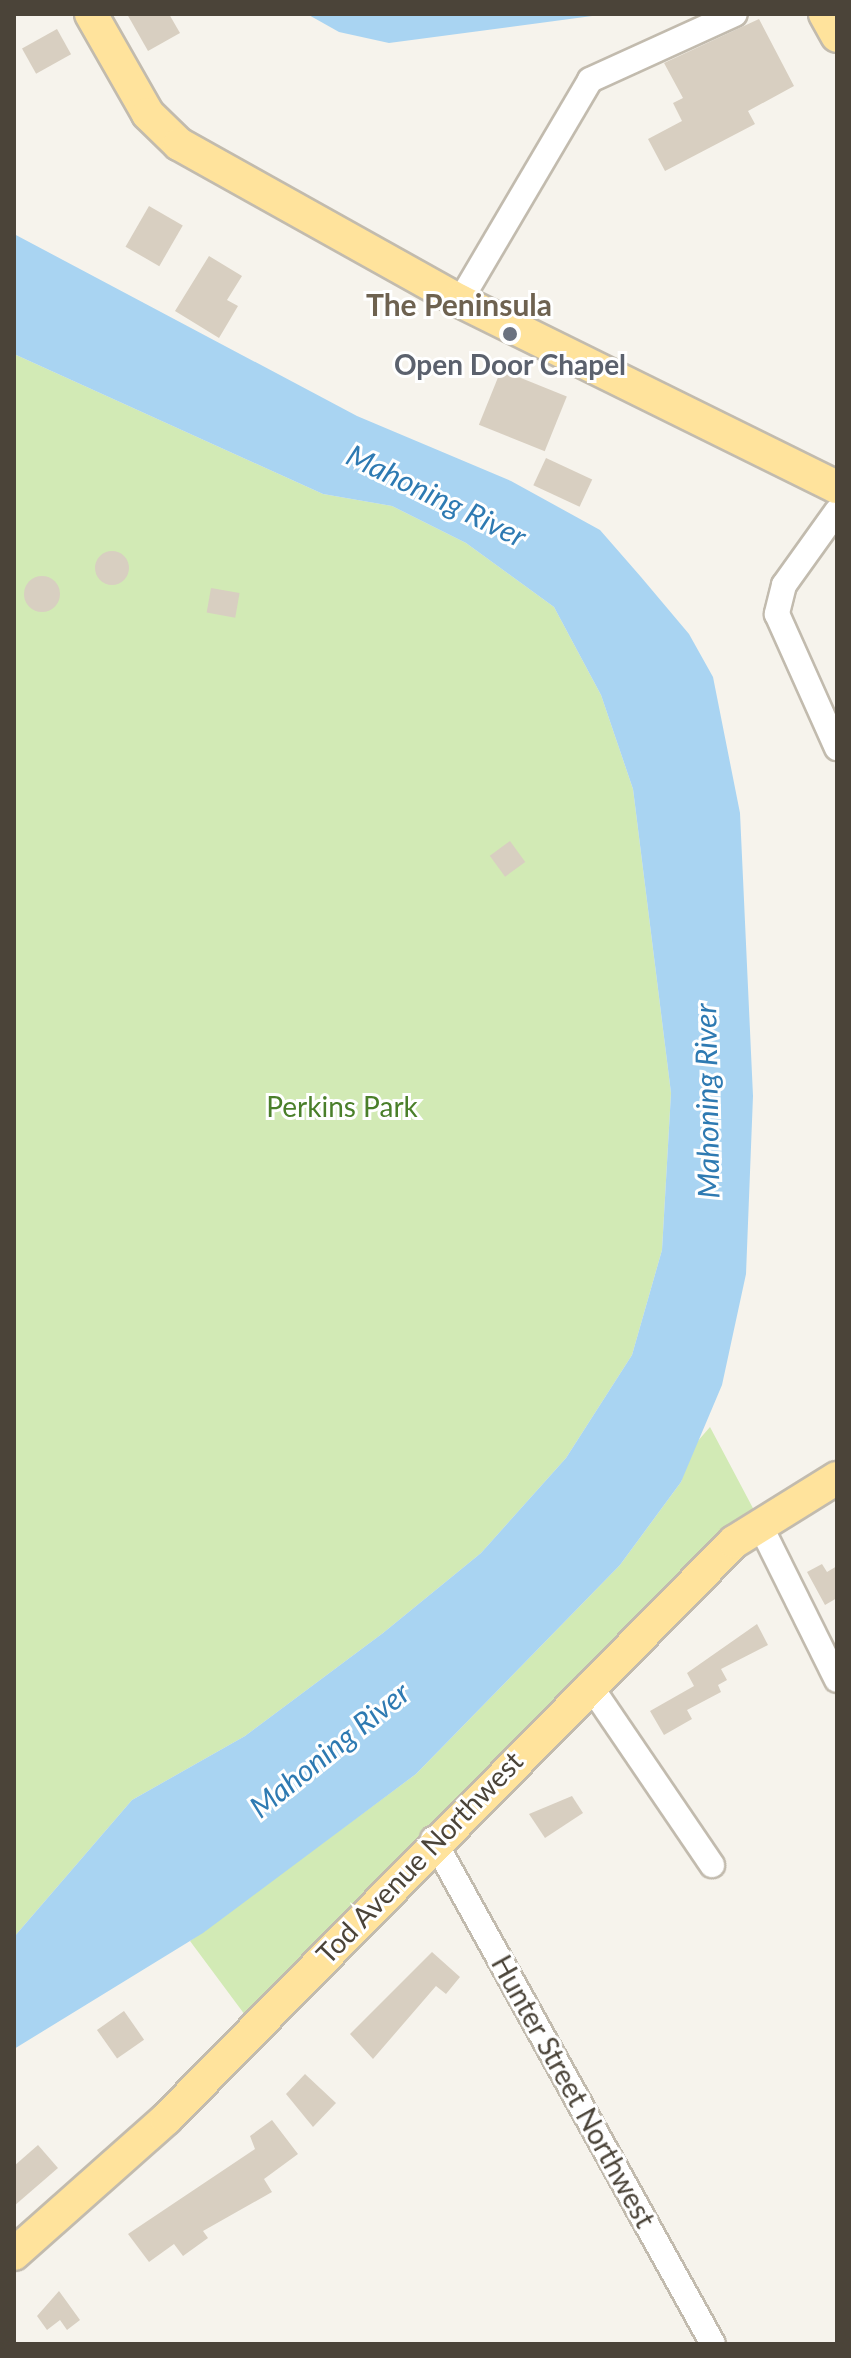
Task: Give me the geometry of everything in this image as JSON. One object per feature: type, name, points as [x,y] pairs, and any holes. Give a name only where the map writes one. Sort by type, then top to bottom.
[{"type":"main road","points":[[91,14],[148,114],[171,138],[460,301],[837,487]]},
{"type":"main road","points":[[825,14],[837,36]]},
{"type":"main road","name":"Tod Avenue Northwest","points":[[14,2254],[166,2119],[433,1839],[589,1684],[759,1523],[837,1478]]},
{"type":"street","points":[[460,301],[590,80],[735,14]]},
{"type":"street","points":[[837,511],[784,585],[777,614],[837,748]]},
{"type":"street","points":[[759,1523],[837,1680]]},
{"type":"street","points":[[589,1684],[712,1865]]},
{"type":"street","name":"Hunter Street Northwest","points":[[433,1839],[713,2344]]},
{"type":"green space","name":"Perkins Park","points":[[14,354],[323,494],[392,506],[466,543],[554,607],[601,695],[633,789],[671,1093],[662,1250],[632,1355],[566,1458],[481,1553],[383,1633],[245,1736],[132,1800],[14,1937]]},
{"type":"green space","points":[[710,1427],[755,1512],[732,1526],[245,2015],[190,1941],[416,1774],[620,1565],[681,1482],[690,1450]]},
{"type":"water","points":[[307,14],[607,14],[389,43],[339,32]]},
{"type":"water","name":"Mahoning River","points":[[14,234],[357,416],[511,481],[600,530],[641,577],[689,634],[713,677],[740,813],[753,1096],[746,1274],[722,1385],[681,1482],[620,1565],[416,1774],[203,1933],[14,2049],[14,1937],[132,1800],[245,1736],[383,1633],[481,1553],[566,1458],[632,1355],[662,1250],[671,1093],[633,789],[601,695],[554,607],[466,543],[392,506],[323,494],[14,354]]},
{"type":"building","points":[[127,14],[169,14],[180,33],[148,51]]},
{"type":"building","points":[[759,19],[794,86],[748,111],[755,124],[665,171],[648,139],[682,121],[673,103],[683,98],[664,63]]},
{"type":"building","points":[[57,29],[71,54],[36,74],[22,48]]},
{"type":"building","points":[[149,206],[183,226],[159,266],[126,247]]},
{"type":"building","points":[[209,256],[242,276],[227,300],[238,306],[219,338],[175,311]]},
{"type":"building","points":[[501,370],[567,397],[545,451],[479,425]]},
{"type":"building","points":[[546,458],[592,480],[580,507],[533,485]]},
{"type":"building","points":[[112,551],[124,556],[129,568],[124,580],[112,585],[100,580],[95,568],[100,556]]},
{"type":"building","points":[[42,576],[55,581],[60,594],[55,607],[42,612],[29,607],[24,594],[29,581]]},
{"type":"building","points":[[211,588],[240,593],[235,618],[207,613]]},
{"type":"building","points":[[510,841],[525,862],[505,877],[490,856]]},
{"type":"building","points":[[822,1564],[827,1572],[837,1566],[837,1598],[825,1605],[807,1572]]},
{"type":"building","points":[[757,1624],[768,1645],[721,1669],[727,1680],[718,1685],[721,1692],[687,1710],[692,1719],[664,1735],[650,1711],[694,1686],[687,1673]]},
{"type":"building","points":[[572,1796],[583,1813],[545,1838],[529,1814]]},
{"type":"building","points":[[432,1952],[460,1977],[446,1994],[436,1986],[373,2059],[350,2034]]},
{"type":"building","points":[[124,2011],[144,2040],[117,2059],[97,2030]]},
{"type":"building","points":[[305,2074],[336,2103],[313,2127],[286,2094]]},
{"type":"building","points":[[272,2120],[298,2154],[264,2179],[272,2192],[203,2231],[208,2238],[183,2256],[174,2244],[149,2262],[128,2234],[255,2149],[250,2136]]},
{"type":"building","points":[[38,2145],[58,2168],[14,2206],[14,2166]]},
{"type":"building","points":[[59,2291],[80,2320],[67,2330],[60,2320],[47,2330],[37,2316]]},
{"type":"place","name":"Open Door Chapel","points":[[510,334]]},
{"type":"district","name":"The Peninsula","points":[[459,304]]}]
